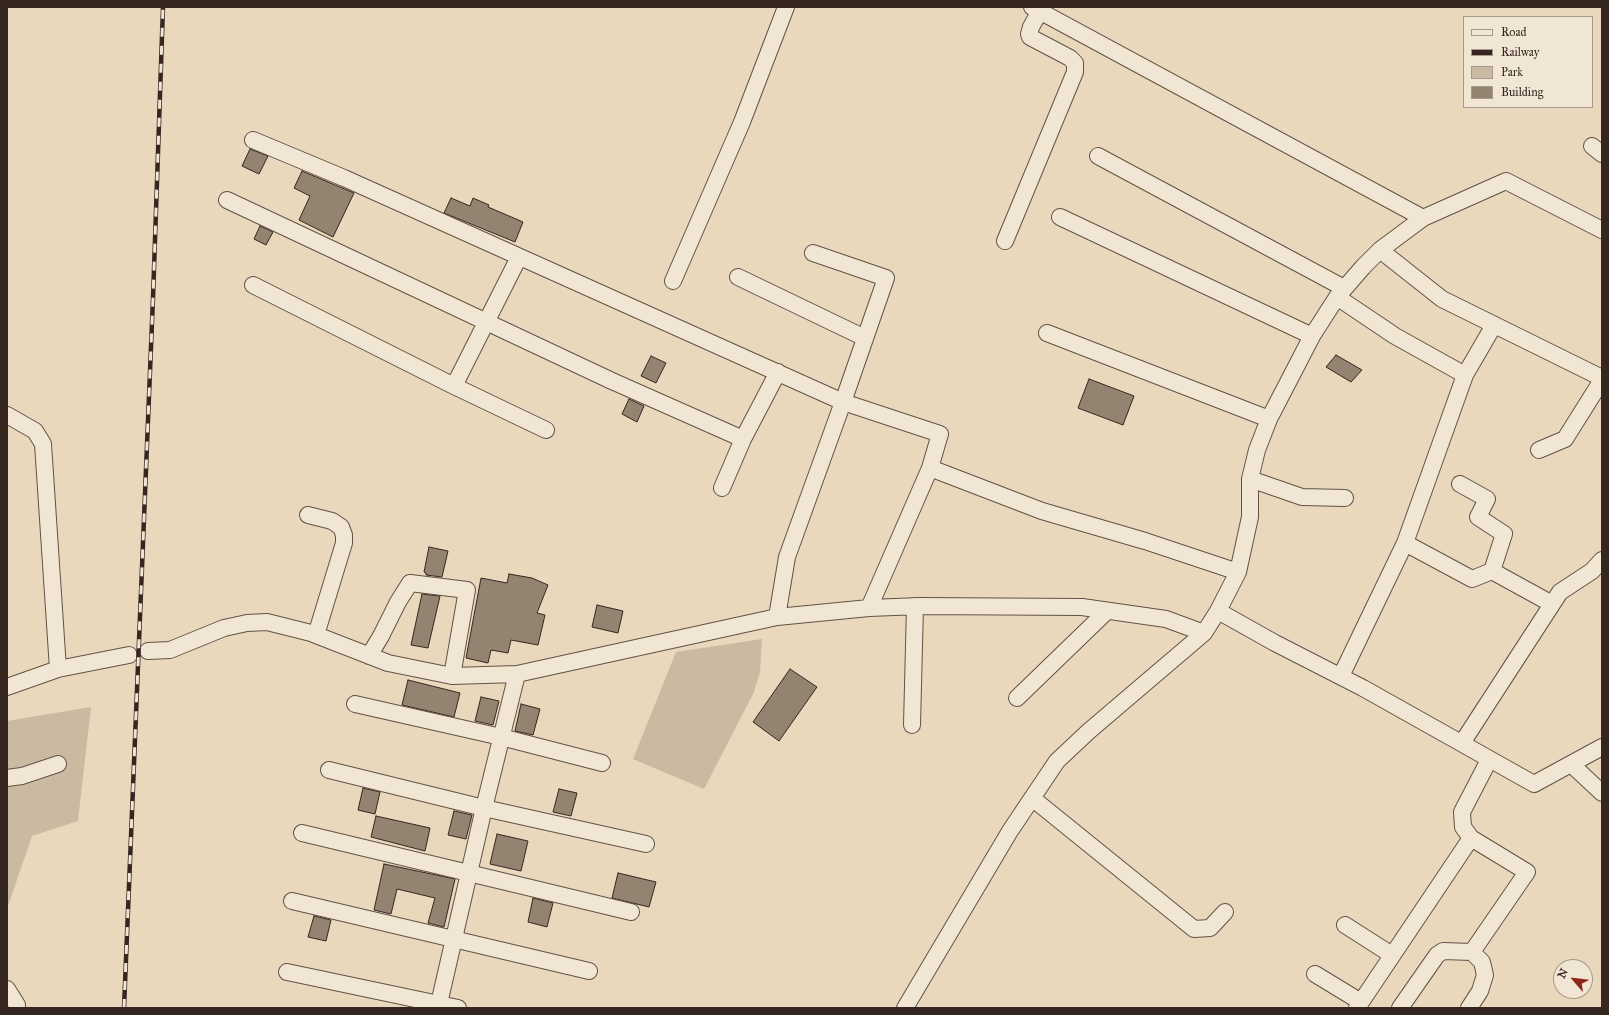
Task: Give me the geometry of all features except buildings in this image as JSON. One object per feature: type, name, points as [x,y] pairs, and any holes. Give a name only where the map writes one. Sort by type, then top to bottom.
[{"type":"street","points":[[673,281],[742,122],[786,7]]},
{"type":"street","points":[[1005,241],[1075,72],[1075,63],[1070,58],[1030,37],[1029,34],[1036,9],[1422,218]]},
{"type":"street","points":[[253,140],[344,178],[520,256],[843,402],[940,434],[930,468],[868,608]]},
{"type":"street","points":[[1098,156],[1340,292],[1395,336],[1465,375]]},
{"type":"street","points":[[905,1008],[1006,838],[1057,761],[1089,731],[1204,633],[1218,610],[1238,572],[1250,517],[1250,479],[1257,450],[1270,419],[1312,336],[1340,292],[1380,250],[1422,218],[1506,181],[1602,230]]},
{"type":"street","points":[[227,200],[612,381],[743,439]]},
{"type":"street","points":[[1060,217],[1312,336]]},
{"type":"street","points":[[1380,250],[1442,299],[1602,379],[1565,439],[1539,450]]},
{"type":"street","points":[[777,617],[787,557],[886,278],[813,253]]},
{"type":"street","points":[[454,386],[520,256]]},
{"type":"street","points":[[738,277],[865,338]]},
{"type":"street","points":[[253,285],[454,386],[546,430]]},
{"type":"street","points":[[1340,676],[1405,543],[1465,375],[1494,325]]},
{"type":"street","points":[[1047,333],[1270,419]]},
{"type":"street","points":[[722,488],[743,439],[778,372]]},
{"type":"street","points":[[7,415],[35,431],[43,444],[58,669]]},
{"type":"street","points":[[930,468],[1042,511],[1145,541],[1238,572]]},
{"type":"street","points":[[1250,479],[1302,497],[1346,498]]},
{"type":"street","points":[[1460,484],[1487,499],[1478,517],[1504,534],[1492,571]]},
{"type":"street","points":[[308,515],[332,521],[341,527],[344,535],[342,553],[316,635]]},
{"type":"street","points":[[1405,543],[1472,579],[1492,571]]},
{"type":"street","points":[[1462,743],[1560,592],[1592,571],[1602,560]]},
{"type":"street","points":[[1492,571],[1552,604]]},
{"type":"street","points":[[369,656],[410,583],[467,590],[452,676]]},
{"type":"street","points":[[912,725],[915,606]]},
{"type":"street","points":[[148,651],[170,650],[224,628],[247,623],[267,622],[316,635],[388,663],[452,676],[517,674],[777,617],[868,608],[915,606],[1082,607],[1166,618],[1204,633]]},
{"type":"street","points":[[1218,610],[1275,643],[1340,676],[1534,784],[1602,747]]},
{"type":"street","points":[[1017,698],[1107,611]]},
{"type":"street","points":[[7,688],[58,669],[129,655]]},
{"type":"street","points":[[439,1006],[484,808],[517,674]]},
{"type":"street","points":[[355,704],[501,737],[602,763]]},
{"type":"street","points":[[1472,952],[1527,872],[1471,838],[1464,826],[1462,812],[1489,760]]},
{"type":"street","points":[[7,778],[22,776],[58,764]]},
{"type":"street","points":[[1571,764],[1602,793]]},
{"type":"street","points":[[329,770],[484,808],[646,844]]},
{"type":"street","points":[[1032,798],[1194,929],[1210,928],[1224,912]]},
{"type":"street","points":[[302,833],[632,912]]},
{"type":"street","points":[[1315,974],[1359,1005],[1471,838]]},
{"type":"street","points":[[292,901],[589,971]]},
{"type":"street","points":[[1345,925],[1392,954]]},
{"type":"street","points":[[1400,1008],[1437,955],[1443,951],[1472,952],[1482,962],[1485,975],[1480,991],[1469,1008]]},
{"type":"street","points":[[287,972],[439,1006],[458,1008]]},
{"type":"street","points":[[7,989],[17,1005],[17,1008]]},
{"type":"green space","points":[[762,639],[760,672],[754,692],[704,789],[633,759],[676,652]]},
{"type":"green space","points":[[91,707],[78,821],[32,836],[7,909],[7,721]]},
{"type":"railway","points":[[124,1008],[153,298],[163,7]]}]
